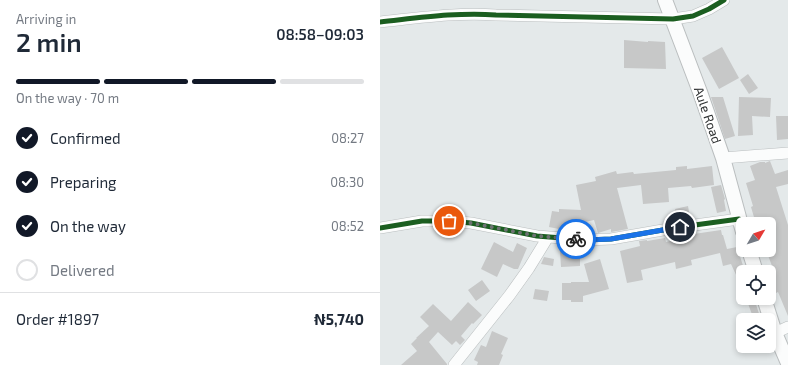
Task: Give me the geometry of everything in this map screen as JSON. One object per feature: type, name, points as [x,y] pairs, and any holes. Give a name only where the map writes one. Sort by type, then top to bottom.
[{"type":"street","name":"Aule Road","points":[[665,0],[723,158],[739,217]]},
{"type":"street","points":[[380,22],[477,13],[496,15],[673,19],[693,16],[724,0]]},
{"type":"street","points":[[723,158],[788,153]]},
{"type":"street","points":[[380,228],[422,221],[449,221],[471,223],[537,236],[586,240],[611,239],[680,227],[736,226]]},
{"type":"street","points":[[454,365],[530,268],[548,237]]},
{"type":"street","points":[[776,333],[788,327]]},
{"type":"street","points":[[776,335],[788,363]]},
{"type":"building","points":[[624,40],[665,42],[666,69],[624,68]]},
{"type":"building","points":[[722,47],[739,78],[719,89],[702,58]]},
{"type":"building","points":[[748,74],[758,88],[749,94],[740,80]]},
{"type":"building","points":[[711,97],[723,97],[735,136],[725,139]]},
{"type":"building","points":[[739,97],[771,98],[770,117],[752,116],[753,135],[738,136]]},
{"type":"building","points":[[776,116],[788,116],[788,139],[777,140]]},
{"type":"building","points":[[770,161],[775,174],[788,170],[788,184],[776,187],[788,225],[788,316],[778,292],[776,293],[776,265],[772,265],[769,257],[776,257],[776,217],[754,217],[751,207],[753,206],[746,183],[755,180],[750,166],[760,162],[765,163]]},
{"type":"building","points":[[687,166],[687,169],[712,166],[714,185],[692,188],[691,186],[668,188],[669,202],[643,204],[641,185],[617,188],[628,229],[611,232],[611,229],[598,233],[594,220],[576,224],[575,232],[558,231],[559,229],[549,227],[552,211],[559,212],[559,209],[581,210],[576,185],[596,181],[595,177],[616,171],[617,174],[633,172],[634,174],[676,170],[676,167]]},
{"type":"building","points":[[721,185],[725,199],[726,211],[717,213],[711,187]]},
{"type":"building","points":[[688,206],[690,217],[677,220],[675,209]]},
{"type":"building","points":[[721,230],[727,249],[736,247],[736,257],[740,257],[743,265],[736,265],[736,275],[731,264],[723,266],[720,253],[691,260],[692,265],[676,269],[675,262],[641,270],[643,280],[627,283],[620,251],[640,246],[639,241],[665,238],[666,242],[687,237],[687,235]]},
{"type":"building","points":[[494,242],[513,252],[517,243],[527,248],[518,269],[514,269],[503,264],[497,277],[481,269]]},
{"type":"building","points":[[563,249],[578,249],[580,266],[561,267],[560,251],[563,251]]},
{"type":"building","points":[[544,257],[554,259],[553,266],[541,264]]},
{"type":"building","points":[[600,259],[609,289],[583,296],[583,302],[562,300],[562,283],[589,282],[584,264]]},
{"type":"building","points":[[482,280],[490,291],[476,301],[468,290]]},
{"type":"building","points":[[535,289],[549,291],[547,301],[533,299]]},
{"type":"building","points":[[468,302],[482,315],[473,324],[472,323],[461,336],[465,340],[460,345],[456,341],[452,345],[438,332],[429,342],[447,365],[401,365],[417,351],[411,344],[429,326],[420,317],[433,304],[451,321]]},
{"type":"building","points":[[749,305],[756,305],[759,313],[751,313]]},
{"type":"building","points":[[492,331],[508,338],[501,354],[503,355],[499,365],[477,365],[478,362],[474,360],[481,345],[486,347]]},
{"type":"cycle path","points":[[380,22],[467,14],[673,19],[693,16],[724,0]]},
{"type":"cycle path","points":[[380,228],[422,221],[449,221],[471,223],[537,236],[586,240],[611,239],[736,219]]},
{"type":"way so far","points":[[449,221],[471,223],[537,236],[576,239]]},
{"type":"route","points":[[576,239],[611,239],[680,227]]}]
